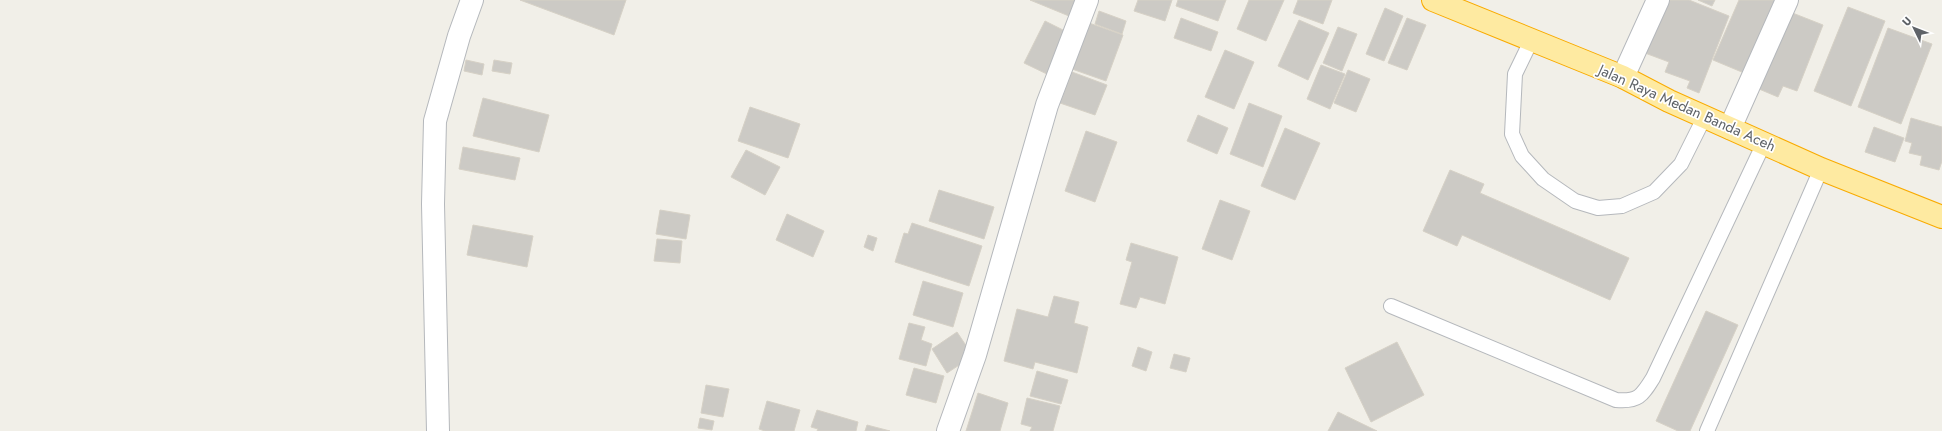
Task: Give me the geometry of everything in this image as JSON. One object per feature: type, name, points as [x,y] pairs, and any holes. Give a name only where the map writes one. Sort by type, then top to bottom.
[{"type":"highway","name":"Jalan Raya Medan Banda Aceh","points":[[1433,0],[1623,77],[1669,101],[1821,169],[1942,217]]},
{"type":"street","points":[[438,431],[433,204],[435,121],[459,36],[472,0]]},
{"type":"street","points":[[948,431],[975,355],[1047,105],[1087,0]]},
{"type":"street","points":[[1623,77],[1658,0]]},
{"type":"street","points":[[1730,128],[1787,0]]},
{"type":"lane","points":[[1531,41],[1515,74],[1512,134],[1522,156],[1543,179],[1575,202],[1598,208],[1622,206],[1654,192],[1681,164],[1705,116]]},
{"type":"lane","points":[[1391,306],[1616,400],[1629,401],[1643,395],[1653,378],[1764,143]]},
{"type":"lane","points":[[1707,431],[1821,169]]},
{"type":"building","points":[[520,0],[626,0],[614,35]]},
{"type":"building","points":[[1030,0],[1075,0],[1069,16]]},
{"type":"building","points":[[1138,0],[1172,0],[1165,21],[1134,11]]},
{"type":"building","points":[[1178,0],[1226,0],[1218,21],[1176,6]]},
{"type":"building","points":[[1249,0],[1284,0],[1266,41],[1237,29]]},
{"type":"building","points":[[1298,0],[1332,0],[1323,24],[1293,13]]},
{"type":"building","points":[[1666,0],[1689,0],[1729,16],[1699,93],[1687,88],[1690,81],[1665,72],[1669,62],[1645,53]]},
{"type":"building","points":[[1698,0],[1715,0],[1712,6]]},
{"type":"building","points":[[1739,0],[1781,0],[1749,75],[1713,60]]},
{"type":"building","points":[[1848,7],[1885,21],[1851,106],[1814,91]]},
{"type":"building","points":[[1385,8],[1403,16],[1384,61],[1366,54]]},
{"type":"building","points":[[1099,11],[1126,21],[1122,34],[1095,24]]},
{"type":"building","points":[[1790,12],[1823,25],[1797,91],[1783,86],[1778,97],[1759,89]]},
{"type":"building","points":[[1181,18],[1218,32],[1211,51],[1174,38]]},
{"type":"building","points":[[1407,18],[1426,25],[1407,70],[1388,63]]},
{"type":"building","points":[[1299,20],[1329,33],[1308,80],[1278,66]]},
{"type":"building","points":[[1045,21],[1071,34],[1051,76],[1024,63]]},
{"type":"building","points":[[1089,23],[1123,35],[1106,81],[1072,69]]},
{"type":"building","points":[[1338,27],[1357,34],[1342,71],[1323,63]]},
{"type":"building","points":[[1888,28],[1932,44],[1901,124],[1858,107]]},
{"type":"building","points":[[1225,50],[1254,62],[1234,109],[1205,97]]},
{"type":"building","points":[[466,60],[484,64],[482,75],[464,71]]},
{"type":"building","points":[[494,60],[512,63],[510,74],[492,71]]},
{"type":"building","points":[[1321,65],[1345,74],[1330,109],[1307,99]]},
{"type":"building","points":[[1348,70],[1370,79],[1356,112],[1334,103]]},
{"type":"building","points":[[1072,72],[1107,85],[1095,115],[1060,103]]},
{"type":"building","points":[[483,98],[549,115],[539,152],[473,136]]},
{"type":"building","points":[[1249,103],[1282,116],[1263,167],[1230,154]]},
{"type":"building","points":[[750,107],[800,124],[788,158],[738,141]]},
{"type":"building","points":[[1198,115],[1228,128],[1217,154],[1187,141]]},
{"type":"building","points":[[1911,118],[1942,127],[1942,161],[1939,170],[1920,165],[1922,156],[1909,153],[1912,143],[1905,141]]},
{"type":"building","points":[[1874,127],[1904,138],[1895,162],[1865,152]]},
{"type":"building","points":[[1285,128],[1320,143],[1295,200],[1261,186]]},
{"type":"building","points":[[1086,131],[1117,142],[1095,202],[1065,191]]},
{"type":"building","points":[[463,147],[520,158],[515,180],[459,169]]},
{"type":"building","points":[[746,150],[780,167],[765,195],[731,177]]},
{"type":"building","points":[[1450,170],[1484,184],[1480,193],[1629,258],[1610,300],[1462,235],[1457,246],[1423,231]]},
{"type":"building","points":[[939,190],[994,207],[984,239],[929,221]]},
{"type":"building","points":[[1220,200],[1250,211],[1232,260],[1202,249]]},
{"type":"building","points":[[660,210],[690,215],[686,239],[656,234]]},
{"type":"building","points":[[787,214],[824,231],[813,257],[776,240]]},
{"type":"building","points":[[912,223],[982,246],[969,286],[895,262],[904,233],[908,234]]},
{"type":"building","points":[[473,225],[533,236],[527,267],[467,255]]},
{"type":"building","points":[[868,235],[877,238],[873,251],[864,247]]},
{"type":"building","points":[[657,239],[682,241],[680,263],[654,261]]},
{"type":"building","points":[[1131,243],[1178,257],[1165,304],[1140,297],[1136,308],[1120,304],[1132,262],[1126,260]]},
{"type":"building","points":[[923,281],[963,293],[953,327],[913,315]]},
{"type":"building","points":[[1054,296],[1079,302],[1074,323],[1088,327],[1077,373],[1035,362],[1033,369],[1004,361],[1017,309],[1048,317]]},
{"type":"building","points":[[1706,311],[1738,325],[1690,431],[1678,431],[1656,421]]},
{"type":"building","points":[[909,323],[925,327],[921,340],[932,344],[926,366],[899,359]]},
{"type":"building","points":[[957,332],[973,356],[947,373],[932,349]]},
{"type":"building","points":[[1397,342],[1424,395],[1371,422],[1345,368]]},
{"type":"building","points":[[1138,347],[1152,352],[1146,371],[1132,366]]},
{"type":"building","points":[[1174,354],[1190,358],[1186,372],[1170,368]]},
{"type":"building","points":[[914,368],[944,376],[936,403],[906,395]]},
{"type":"building","points":[[1037,371],[1068,380],[1061,404],[1030,396]]},
{"type":"building","points":[[706,385],[729,389],[723,417],[701,413]]},
{"type":"building","points":[[978,393],[1008,403],[1000,431],[966,431]]},
{"type":"building","points":[[1027,398],[1060,406],[1053,431],[1030,431],[1032,427],[1021,424]]},
{"type":"building","points":[[767,401],[800,410],[794,431],[765,431],[759,429]]},
{"type":"building","points":[[817,410],[858,422],[856,431],[817,431],[818,429],[811,427]]},
{"type":"building","points":[[1338,412],[1377,431],[1328,431]]},
{"type":"building","points":[[700,418],[714,421],[712,430],[698,428]]},
{"type":"building","points":[[867,425],[890,431],[865,431]]}]
